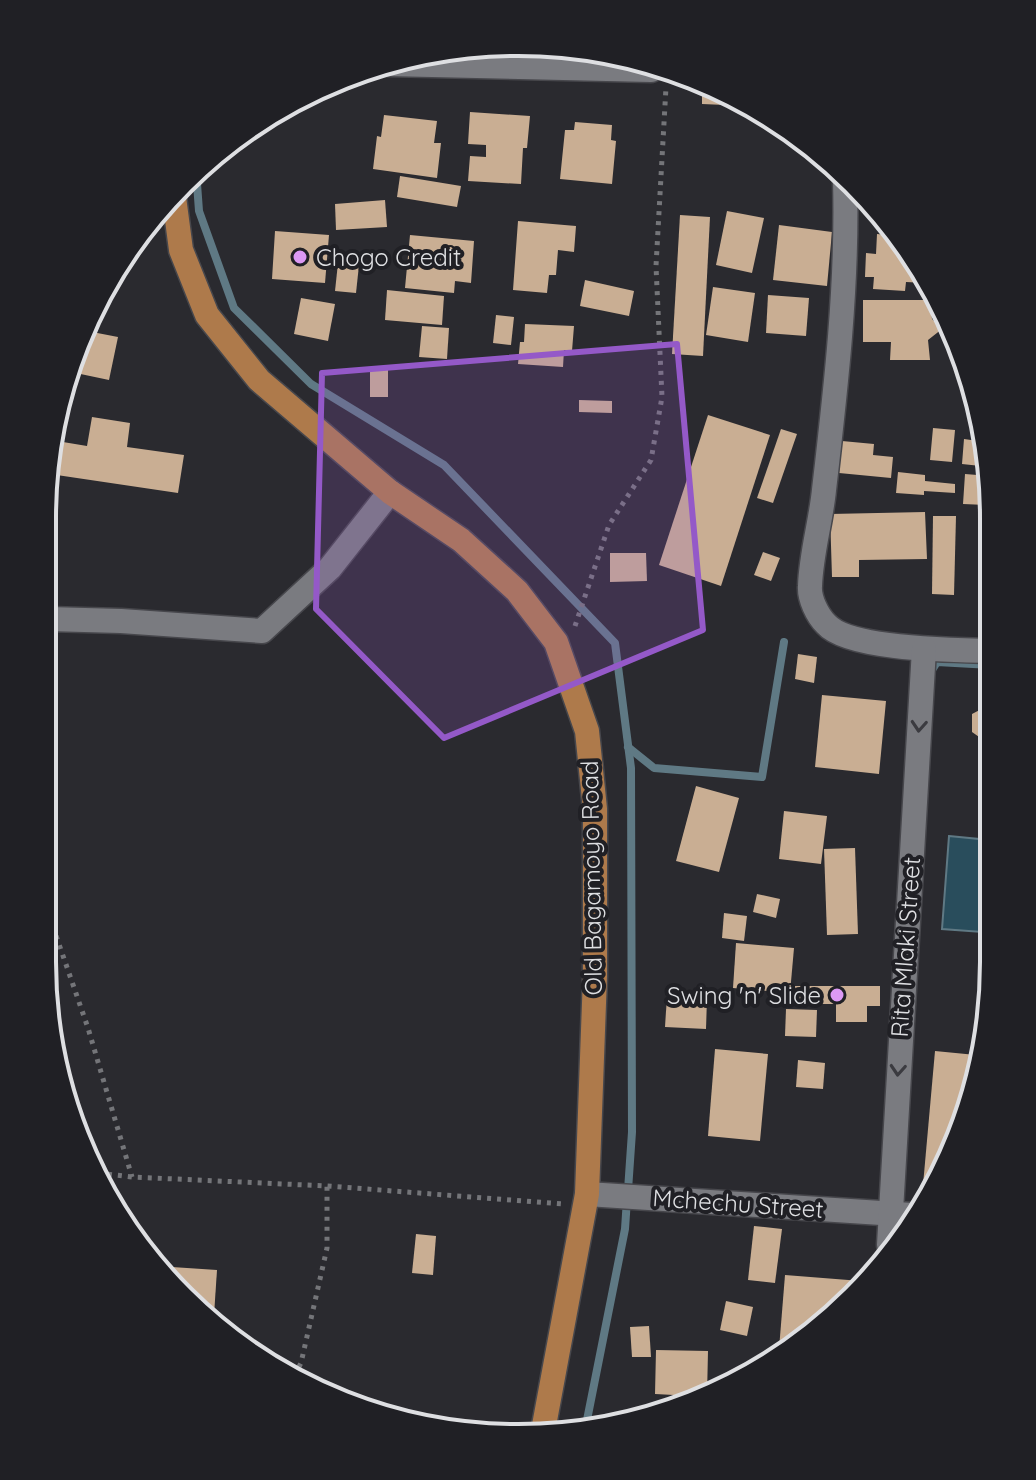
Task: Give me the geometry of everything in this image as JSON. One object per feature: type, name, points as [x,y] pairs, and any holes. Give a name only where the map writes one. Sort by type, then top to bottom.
[{"type":"main road","name":"Old Bagamoyo Road","points":[[175,208],[181,250],[207,315],[259,380],[390,492],[461,540],[517,591],[556,642],[587,731],[595,809],[595,976],[586,1200],[544,1423]]},
{"type":"street","points":[[428,65],[627,69]]},
{"type":"street","points":[[845,191],[836,393],[822,513],[809,589],[815,608],[826,624],[842,637],[924,649],[980,651]]},
{"type":"street","points":[[56,619],[262,631],[330,568],[390,492]]},
{"type":"street","name":"Rita Mlaki Street","points":[[900,1214],[924,649]]},
{"type":"street","name":"Mchechu Street","points":[[586,1200],[900,1214]]},
{"type":"path","points":[[576,639],[574,623],[609,525],[651,460],[662,397],[656,266],[667,81]]},
{"type":"path","points":[[56,936],[88,1028],[132,1177]]},
{"type":"path","points":[[108,1174],[586,1200]]},
{"type":"path","points":[[298,1368],[327,1248],[327,1186]]},
{"type":"highlighted area","points":[[677,344],[703,630],[444,738],[316,609],[322,373]]},
{"type":"water","points":[[949,836],[980,839],[980,932],[942,929]]},
{"type":"building","points":[[702,94],[724,105],[702,104]]},
{"type":"building","points":[[470,112],[530,116],[527,148],[523,148],[521,184],[468,181],[470,156],[486,157],[486,145],[468,144]]},
{"type":"building","points":[[384,115],[437,121],[434,143],[441,143],[437,178],[373,169],[377,136],[381,137]]},
{"type":"building","points":[[575,122],[612,125],[611,140],[616,141],[612,184],[560,179],[565,130],[574,130]]},
{"type":"building","points":[[400,176],[461,186],[457,207],[397,197]]},
{"type":"building","points":[[385,200],[387,227],[336,230],[335,204]]},
{"type":"building","points":[[727,211],[764,218],[752,273],[716,265]]},
{"type":"building","points":[[680,215],[710,217],[703,356],[672,354]]},
{"type":"building","points":[[518,221],[576,226],[574,252],[558,250],[556,275],[549,275],[547,293],[513,290]]},
{"type":"building","points":[[779,225],[832,232],[827,286],[773,280]]},
{"type":"building","name":"Chogo Credit","points":[[275,231],[329,235],[325,283],[272,279]]},
{"type":"building","points":[[877,234],[883,235],[915,282],[906,282],[905,291],[873,289],[874,277],[865,277],[866,253],[876,254]]},
{"type":"building","points":[[410,235],[474,241],[471,283],[455,281],[454,293],[405,288]]},
{"type":"building","points":[[338,263],[359,265],[356,293],[335,291]]},
{"type":"building","points":[[585,280],[634,291],[629,316],[580,306]]},
{"type":"building","points":[[713,287],[755,293],[748,342],[706,335]]},
{"type":"building","points":[[387,290],[444,296],[442,325],[385,320]]},
{"type":"building","points":[[768,295],[809,298],[806,336],[766,333]]},
{"type":"building","points":[[301,298],[335,304],[328,341],[294,334]]},
{"type":"building","points":[[863,300],[925,300],[940,331],[928,340],[930,360],[890,360],[891,342],[863,342]]},
{"type":"building","points":[[496,315],[514,317],[511,345],[493,343]]},
{"type":"building","points":[[525,324],[574,326],[572,351],[564,350],[563,367],[518,364]]},
{"type":"building","points":[[422,326],[449,328],[447,359],[419,357]]},
{"type":"building","points":[[95,333],[118,337],[109,380],[80,374]]},
{"type":"building","points":[[370,367],[388,367],[388,397],[370,397]]},
{"type":"building","points":[[579,400],[612,401],[612,413],[579,412]]},
{"type":"building","points":[[708,415],[770,435],[721,586],[659,565]]},
{"type":"building","points":[[92,417],[130,423],[127,447],[184,455],[178,493],[58,475],[63,442],[87,446]]},
{"type":"building","points":[[933,428],[955,430],[952,462],[930,460]]},
{"type":"building","points":[[781,429],[797,434],[773,503],[757,498]]},
{"type":"building","points":[[964,439],[973,440],[977,466],[962,464]]},
{"type":"building","points":[[842,441],[874,444],[873,455],[893,457],[891,478],[839,473]]},
{"type":"building","points":[[898,472],[925,475],[925,481],[955,484],[955,493],[896,493]]},
{"type":"building","points":[[965,474],[978,475],[980,505],[963,504]]},
{"type":"building","points":[[925,512],[927,559],[859,560],[859,577],[832,577],[830,514]]},
{"type":"building","points":[[933,516],[956,516],[954,595],[932,594]]},
{"type":"building","points":[[763,552],[780,558],[771,581],[754,575]]},
{"type":"building","points":[[610,553],[646,553],[647,581],[610,582]]},
{"type":"building","points":[[798,654],[817,657],[814,683],[795,679]]},
{"type":"building","points":[[822,695],[886,701],[879,774],[815,767]]},
{"type":"building","points":[[980,710],[980,738],[972,732],[972,714]]},
{"type":"building","points":[[696,786],[739,798],[719,872],[676,861]]},
{"type":"building","points":[[784,811],[827,816],[821,864],[779,859]]},
{"type":"building","points":[[855,848],[858,934],[827,935],[824,849]]},
{"type":"building","points":[[757,894],[780,899],[776,918],[753,912]]},
{"type":"building","points":[[724,913],[747,916],[744,941],[722,938]]},
{"type":"building","points":[[736,943],[794,948],[790,993],[733,988]]},
{"type":"building","name":"Swing 'n' Slide","points":[[794,986],[880,986],[880,1006],[867,1006],[867,1022],[836,1022],[836,1004],[793,1004]]},
{"type":"building","points":[[667,996],[707,998],[706,1029],[665,1027]]},
{"type":"building","points":[[786,1009],[817,1010],[816,1037],[785,1036]]},
{"type":"building","points":[[715,1049],[768,1054],[760,1141],[708,1136]]},
{"type":"building","points":[[935,1051],[970,1054],[945,1139],[923,1183]]},
{"type":"building","points":[[798,1060],[825,1063],[823,1089],[796,1087]]},
{"type":"building","points":[[754,1226],[782,1229],[775,1283],[748,1280]]},
{"type":"building","points":[[416,1234],[436,1236],[433,1275],[412,1273]]},
{"type":"building","points":[[171,1267],[217,1270],[214,1310]]},
{"type":"building","points":[[785,1275],[853,1280],[823,1309],[780,1343]]},
{"type":"building","points":[[726,1301],[753,1307],[747,1336],[720,1330]]},
{"type":"building","points":[[649,1326],[651,1357],[632,1357],[630,1327]]},
{"type":"building","points":[[656,1350],[708,1351],[707,1383],[674,1396],[655,1394]]},
{"type":"waterway","points":[[197,185],[199,211],[234,308],[311,384],[444,465],[615,643],[631,768],[632,1132],[628,1190]]},
{"type":"waterway","points":[[628,747],[654,768],[762,777],[784,642]]},
{"type":"waterway","points":[[930,673],[937,662],[980,664]]},
{"type":"waterway","points":[[587,1418],[625,1229],[627,1199]]},
{"type":"place","name":"Chogo Credit","points":[[300,257]]},
{"type":"place","name":"Swing 'n' Slide","points":[[837,995]]}]
